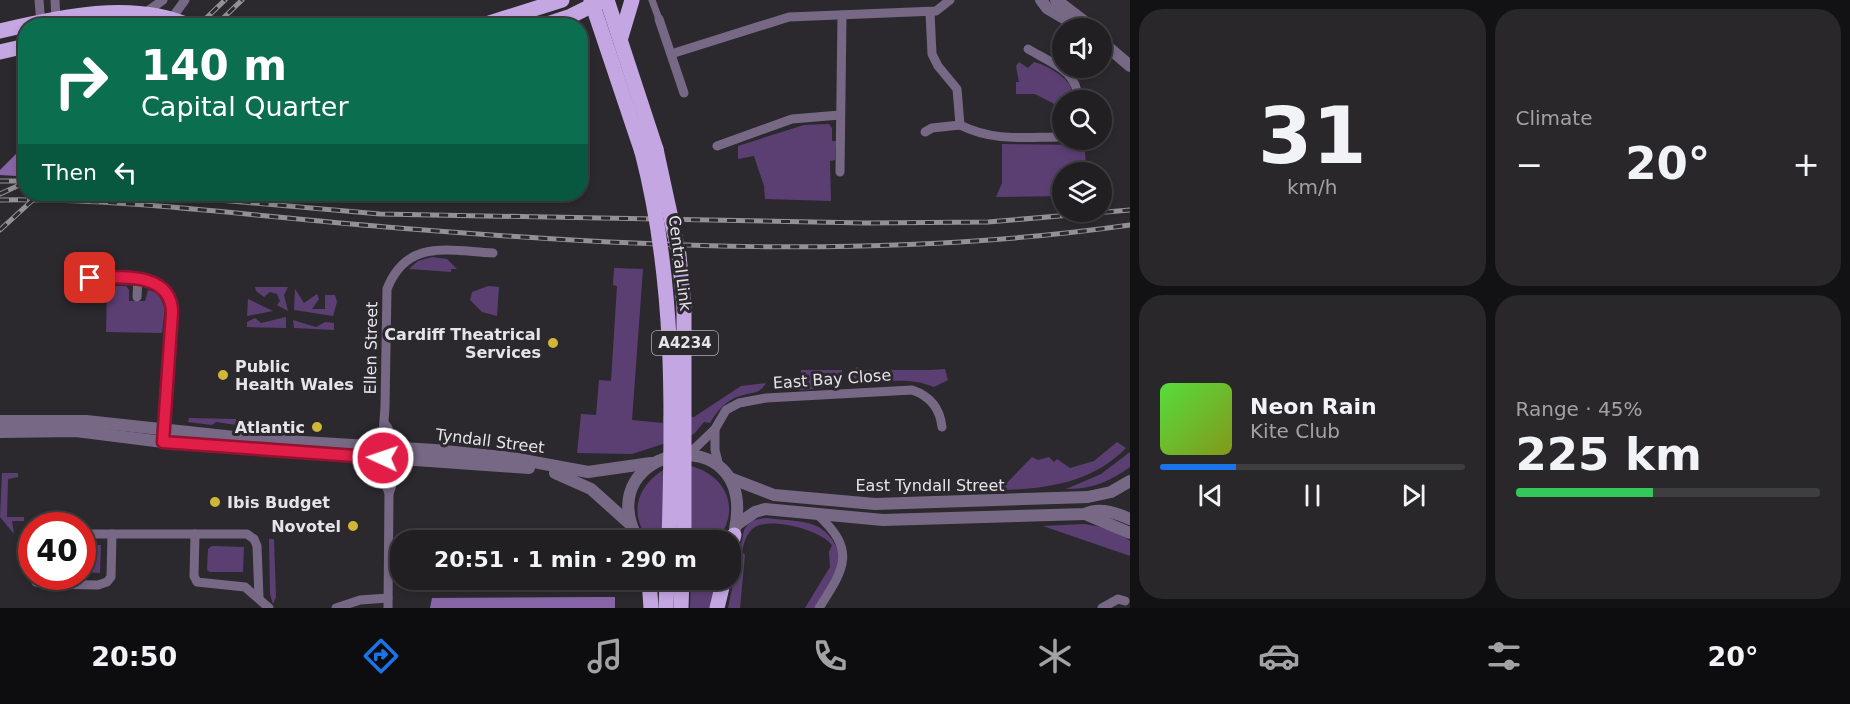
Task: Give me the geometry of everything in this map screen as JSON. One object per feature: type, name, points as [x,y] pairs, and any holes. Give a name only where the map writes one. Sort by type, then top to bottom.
[{"type":"main road","name":"Central Link","points":[[607,0],[621,38],[649,151],[680,255],[684,307],[684,530]]},
{"type":"main road","points":[[621,38],[632,0]]},
{"type":"main road","points":[[503,18],[549,2]]},
{"type":"main road","points":[[559,18],[594,2]]},
{"type":"main road","name":"Central Link","points":[[594,2],[649,151],[669,308],[672,380],[669,530]]},
{"type":"main road","points":[[72,18],[110,11],[128,18]]},
{"type":"main road","points":[[0,32],[18,28]]},
{"type":"main road","points":[[0,52],[18,48]]},
{"type":"main road","points":[[650,590],[651,608]]},
{"type":"main road","points":[[666,608],[667,590]]},
{"type":"main road","points":[[681,608],[682,590]]},
{"type":"main road","points":[[717,608],[721,590]]},
{"type":"street","points":[[39,0],[41,18]]},
{"type":"street","points":[[55,0],[56,18]]},
{"type":"street","points":[[143,18],[163,0]]},
{"type":"street","points":[[173,18],[185,0]]},
{"type":"street","points":[[652,0],[684,93]]},
{"type":"street","points":[[671,54],[789,17],[930,12],[941,10],[950,0]]},
{"type":"street","points":[[1041,0],[1047,8],[1064,18]]},
{"type":"street","points":[[1056,0],[1080,18]]},
{"type":"street","points":[[930,12],[932,54],[938,66],[957,88],[960,125]]},
{"type":"street","points":[[840,172],[842,15]]},
{"type":"street","points":[[1028,49],[1074,78],[1078,90]]},
{"type":"street","points":[[1112,50],[1130,66]]},
{"type":"street","points":[[717,146],[792,119],[840,116]]},
{"type":"street","points":[[925,132],[932,128],[960,125],[992,136],[1016,139],[1052,137]]},
{"type":"street","name":"Ellen Street","points":[[386,453],[384,424],[387,289],[394,273],[410,258],[426,250],[493,253]]},
{"type":"street","points":[[83,280],[138,279],[162,287],[171,302],[163,437]]},
{"type":"street","points":[[137,297],[138,279]]},
{"type":"street","name":"East Bay Close","points":[[689,454],[715,429],[726,410],[748,400],[905,389],[919,392],[933,402],[939,413],[942,427]]},
{"type":"street","name":"Tyndall Street","points":[[0,421],[73,421],[163,437],[357,456],[386,453],[512,458],[588,472],[651,463],[675,454],[689,454]]},
{"type":"street","points":[[715,429],[715,450],[719,465]]},
{"type":"street","name":"Tyndall Street","points":[[0,432],[76,431],[334,446],[553,472],[591,489],[630,524]]},
{"type":"street","points":[[386,453],[385,479],[389,493],[392,530]]},
{"type":"street","points":[[386,453],[393,485],[389,493]]},
{"type":"street","points":[[689,454],[704,457],[719,465],[730,478],[738,505],[733,530]]},
{"type":"street","points":[[357,456],[385,479]]},
{"type":"street","points":[[633,530],[630,524],[630,494],[638,478],[651,463]]},
{"type":"street","name":"East Tyndall Street","points":[[730,478],[765,493],[875,504],[1014,501],[1099,496],[1130,481]]},
{"type":"street","name":"East Tyndall Street","points":[[738,530],[755,512],[765,509],[883,520],[1085,514],[1091,511],[1109,512],[1130,519]]},
{"type":"street","points":[[1085,514],[1130,533]]},
{"type":"street","points":[[818,515],[837,535],[844,555],[843,567],[819,608]]},
{"type":"street","points":[[96,534],[247,534],[255,538],[259,598]]},
{"type":"street","points":[[96,582],[107,582],[111,577],[112,534]]},
{"type":"street","points":[[195,534],[194,576],[197,582],[245,587],[269,608]]},
{"type":"street","points":[[1102,608],[1118,599],[1125,601]]},
{"type":"street","points":[[336,608],[360,600],[388,603]]},
{"type":"shaded area","points":[[1019,62],[1028,68],[1034,62],[1038,63],[1052,70],[1052,78],[1063,78],[1068,82],[1071,90],[1052,90],[1052,103],[1035,94],[1016,94],[1016,82],[1019,82],[1016,66]]},
{"type":"shaded area","points":[[829,124],[832,128],[832,141],[836,141],[835,160],[830,161],[831,201],[765,199],[764,186],[754,156],[738,159],[738,146],[804,125]]},
{"type":"shaded area","points":[[1002,144],[1052,145],[1052,150],[1085,150],[1086,162],[1052,162],[1052,196],[996,197],[1002,183]]},
{"type":"shaded area","points":[[18,152],[18,175],[0,175],[0,170]]},
{"type":"shaded area","points":[[432,257],[447,259],[457,269],[451,269],[451,272],[409,269],[418,261]]},
{"type":"shaded area","points":[[614,268],[643,269],[632,420],[663,423],[663,416],[694,417],[741,386],[766,383],[763,387],[758,391],[730,400],[710,423],[704,422],[694,434],[632,454],[577,453],[581,414],[596,415],[599,380],[611,381],[617,286],[613,285]]},
{"type":"shaded area","points":[[111,286],[126,286],[129,290],[129,301],[145,301],[148,290],[158,293],[165,308],[162,333],[106,332],[107,291]]},
{"type":"shaded area","points":[[488,286],[499,287],[497,316],[482,312],[470,300],[472,292]]},
{"type":"shaded area","points":[[255,287],[288,287],[284,295],[288,311],[277,305],[280,301],[277,294],[270,292],[264,297],[256,291]]},
{"type":"shaded area","points":[[295,289],[304,303],[317,294],[319,299],[312,309],[325,309],[325,295],[335,295],[337,302],[333,316],[294,310]]},
{"type":"shaded area","points":[[248,299],[273,311],[247,316]]},
{"type":"shaded area","points":[[286,317],[286,328],[247,327],[247,322],[255,318],[261,323]]},
{"type":"shaded area","points":[[293,320],[316,327],[325,322],[334,323],[334,330],[294,328]]},
{"type":"shaded area","points":[[857,367],[863,370],[945,369],[948,380],[934,387],[906,381],[859,383],[851,374]]},
{"type":"shaded area","points":[[801,370],[842,370],[842,379],[821,388],[791,390],[778,386],[777,383],[801,383]]},
{"type":"shaded area","points":[[189,418],[236,419],[236,425],[188,422]]},
{"type":"shaded area","points":[[1117,442],[1126,448],[1113,460],[1083,476],[1051,486],[1000,490],[1032,457],[1038,460],[1049,457],[1054,462],[1057,459],[1070,468],[1094,461]]},
{"type":"shaded area","points":[[1130,452],[1130,467],[1115,477],[1092,486],[1066,489],[1101,474]]},
{"type":"shaded area","points":[[677,464],[692,466],[716,479],[724,489],[728,501],[729,513],[723,530],[643,530],[638,517],[641,495],[646,485],[665,469]]},
{"type":"shaded area","points":[[2,473],[18,473],[18,477],[8,479],[7,517],[18,517],[18,521],[12,521],[14,534],[0,517]]},
{"type":"shaded area","points":[[760,519],[813,524],[829,535],[841,558],[833,578],[814,608],[805,608],[830,567],[829,552],[832,545],[818,534],[772,523],[755,527],[748,534],[742,552],[745,555],[740,608],[728,608],[732,590],[741,590],[741,545],[744,530],[749,524]]},
{"type":"shaded area","points":[[1084,524],[1108,529],[1125,537],[1130,541],[1130,556],[1043,526]]},
{"type":"shaded area","points":[[433,529],[484,529],[484,530]]},
{"type":"shaded area","points":[[269,539],[274,539],[276,597],[273,604],[270,594]]},
{"type":"shaded area","points":[[96,545],[101,545],[100,573],[96,573]]},
{"type":"shaded area","points":[[212,546],[244,547],[243,572],[210,572],[207,570],[208,549]]},
{"type":"shaded area","points":[[691,590],[717,590],[713,608],[690,608]]},
{"type":"shaded area","points":[[615,597],[615,608],[430,608],[432,598]]},
{"type":"railway","points":[[206,18],[225,0]]},
{"type":"railway","points":[[223,18],[242,0]]},
{"type":"railway","points":[[0,181],[18,181]]},
{"type":"railway","points":[[0,194],[18,186]]},
{"type":"railway","points":[[0,200],[18,200]]},
{"type":"railway","points":[[0,230],[32,201]]},
{"type":"railway","points":[[72,201],[145,205],[479,234],[758,247],[945,243],[1037,236],[1130,225]]},
{"type":"railway","points":[[232,201],[380,214],[866,223],[988,222],[1130,210]]},
{"type":"place","name":"Cardiff Theatrical Services","points":[[553,343]]},
{"type":"place","name":"Public Health Wales","points":[[223,375]]},
{"type":"place","name":"Atlantic","points":[[317,427]]},
{"type":"place","name":"Ibis Budget","points":[[215,502]]},
{"type":"place","name":"Novotel","points":[[353,526]]},
{"type":"route","points":[[90,278],[143,279],[162,287],[170,297],[172,313],[163,442],[383,458]]}]
